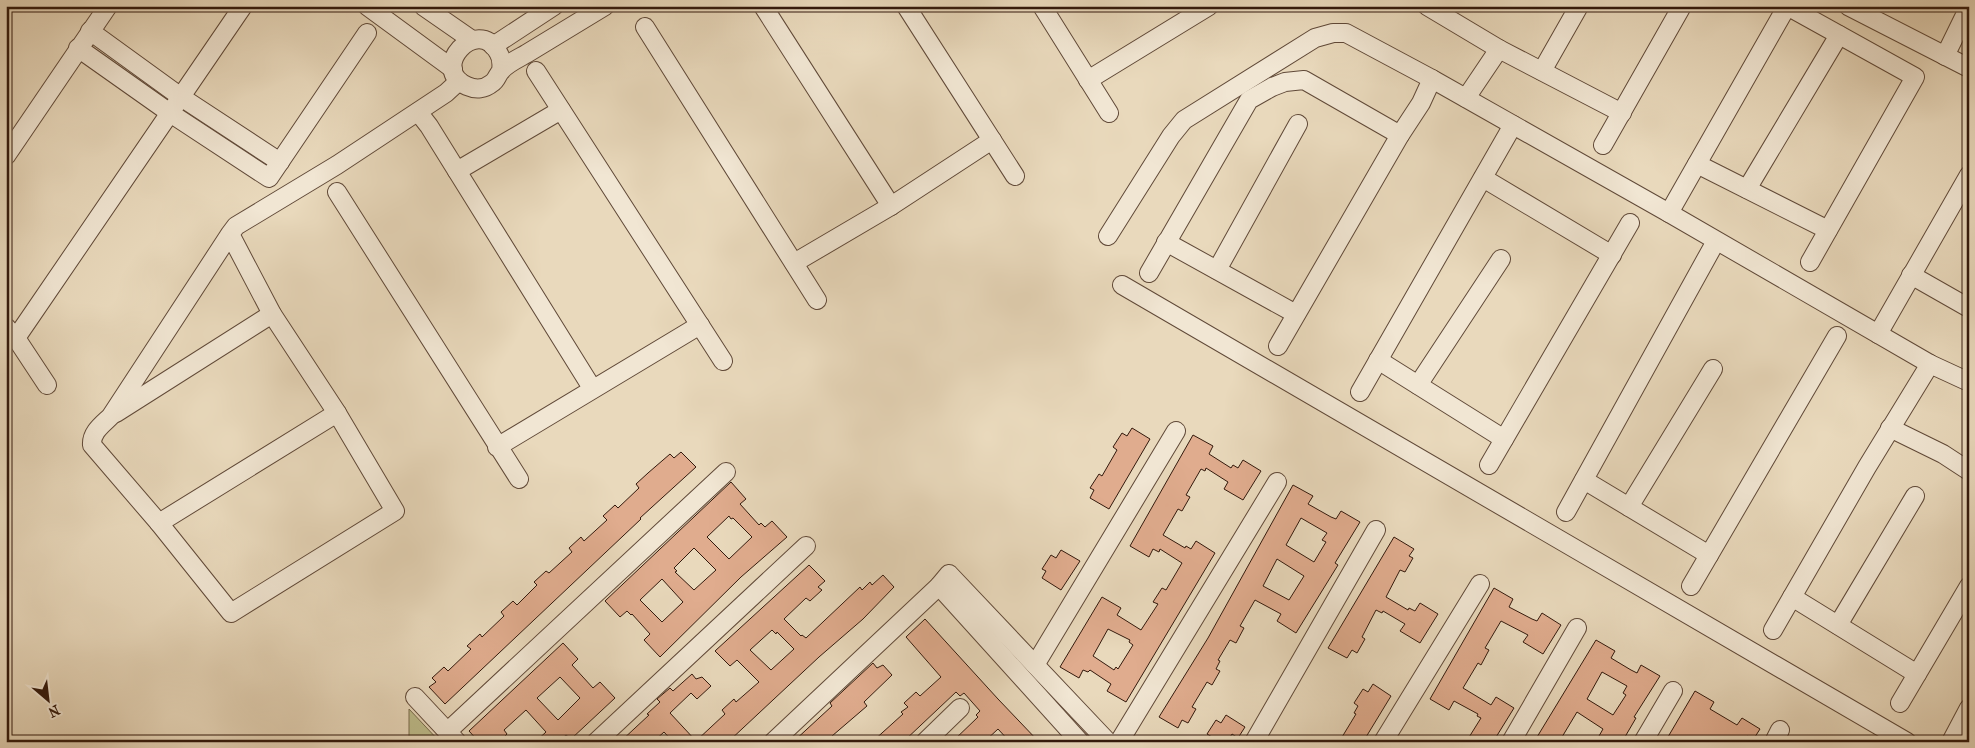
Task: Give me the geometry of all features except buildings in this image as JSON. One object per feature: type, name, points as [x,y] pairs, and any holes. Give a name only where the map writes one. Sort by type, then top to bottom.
[{"type":"street","points":[[6,156],[108,6]]},
{"type":"street","points":[[47,385],[11,333],[170,113],[243,6]]},
{"type":"street","points":[[367,6],[386,12],[470,88],[482,88]]},
{"type":"street","points":[[423,6],[472,40],[483,41],[494,46],[501,57],[501,70]]},
{"type":"street","points":[[494,46],[554,6]]},
{"type":"street","points":[[230,234],[272,314],[337,413],[395,511],[231,613],[159,523],[92,445],[96,431],[111,416],[230,234],[236,226],[337,166],[446,93],[482,88],[494,82],[501,70],[605,6]]},
{"type":"street","points":[[763,6],[891,206]]},
{"type":"street","points":[[906,6],[1015,176]]},
{"type":"street","points":[[1042,6],[1109,113]]},
{"type":"street","points":[[1088,80],[1209,6]]},
{"type":"street","points":[[1427,6],[1499,49],[1622,113]]},
{"type":"street","points":[[1542,71],[1579,6]]},
{"type":"street","points":[[1603,145],[1682,6]]},
{"type":"street","points":[[1669,213],[1787,6],[1915,77],[1810,262]]},
{"type":"street","points":[[1848,6],[1969,68]]},
{"type":"street","points":[[1945,56],[1969,7]]},
{"type":"street","points":[[645,27],[816,300]]},
{"type":"street","points":[[90,31],[181,97],[280,162]]},
{"type":"street","points":[[78,48],[170,113],[269,178],[367,33]]},
{"type":"street","points":[[1108,236],[1171,136],[1184,120],[1315,38],[1333,33],[1346,33],[1432,79],[1669,213],[1930,364],[1969,382]]},
{"type":"street","points":[[1747,189],[1838,35]]},
{"type":"street","points":[[446,93],[456,75],[453,63],[457,51],[461,46],[472,40]]},
{"type":"street","points":[[1466,98],[1499,49]]},
{"type":"street","points":[[536,71],[723,361]]},
{"type":"street","points":[[1278,346],[1421,102],[1432,79]]},
{"type":"street","points":[[1149,273],[1249,100],[1272,87],[1285,82],[1304,80],[1400,135]]},
{"type":"street","points":[[457,171],[561,110]]},
{"type":"street","points":[[418,112],[429,126],[592,388]]},
{"type":"street","points":[[1217,270],[1298,124]]},
{"type":"street","points":[[1360,392],[1513,125]]},
{"type":"street","points":[[794,263],[891,206],[992,140]]},
{"type":"street","points":[[1697,164],[1828,230]]},
{"type":"street","points":[[1878,334],[1969,175]]},
{"type":"street","points":[[1483,178],[1612,255]]},
{"type":"street","points":[[337,192],[518,479]]},
{"type":"street","points":[[1489,465],[1630,223]]},
{"type":"street","points":[[1566,512],[1716,241]]},
{"type":"street","points":[[1166,242],[1296,314]]},
{"type":"street","points":[[1418,385],[1500,259]]},
{"type":"street","points":[[1911,275],[1969,308]]},
{"type":"street","points":[[1122,285],[1907,742]]},
{"type":"street","points":[[111,416],[272,314]]},
{"type":"street","points":[[498,447],[592,388],[700,325]]},
{"type":"street","points":[[1691,586],[1837,336]]},
{"type":"street","points":[[1378,360],[1504,439]]},
{"type":"street","points":[[1773,630],[1890,428],[1930,364]]},
{"type":"street","points":[[1629,507],[1713,369]]},
{"type":"street","points":[[159,523],[337,413]]},
{"type":"street","points":[[1890,428],[1943,454],[1969,471]]},
{"type":"street","points":[[1035,665],[1176,431]]},
{"type":"street","points":[[415,697],[453,737],[726,472]]},
{"type":"street","points":[[1584,480],[1709,555]]},
{"type":"street","points":[[1119,742],[1277,482]]},
{"type":"street","points":[[1838,625],[1914,496]]},
{"type":"street","points":[[1254,742],[1376,530]]},
{"type":"street","points":[[596,742],[806,546]]},
{"type":"street","points":[[773,742],[939,586],[949,574],[1108,742]]},
{"type":"street","points":[[1383,742],[1480,584]]},
{"type":"street","points":[[939,586],[1080,742]]},
{"type":"street","points":[[1900,703],[1969,586]]},
{"type":"street","points":[[1792,597],[1917,674]]},
{"type":"street","points":[[1511,742],[1577,628]]},
{"type":"street","points":[[1643,742],[1673,691]]},
{"type":"street","points":[[925,742],[960,708]]},
{"type":"street","points":[[1951,742],[1969,708]]},
{"type":"shaded area","points":[[409,709],[440,742],[409,742]]}]
